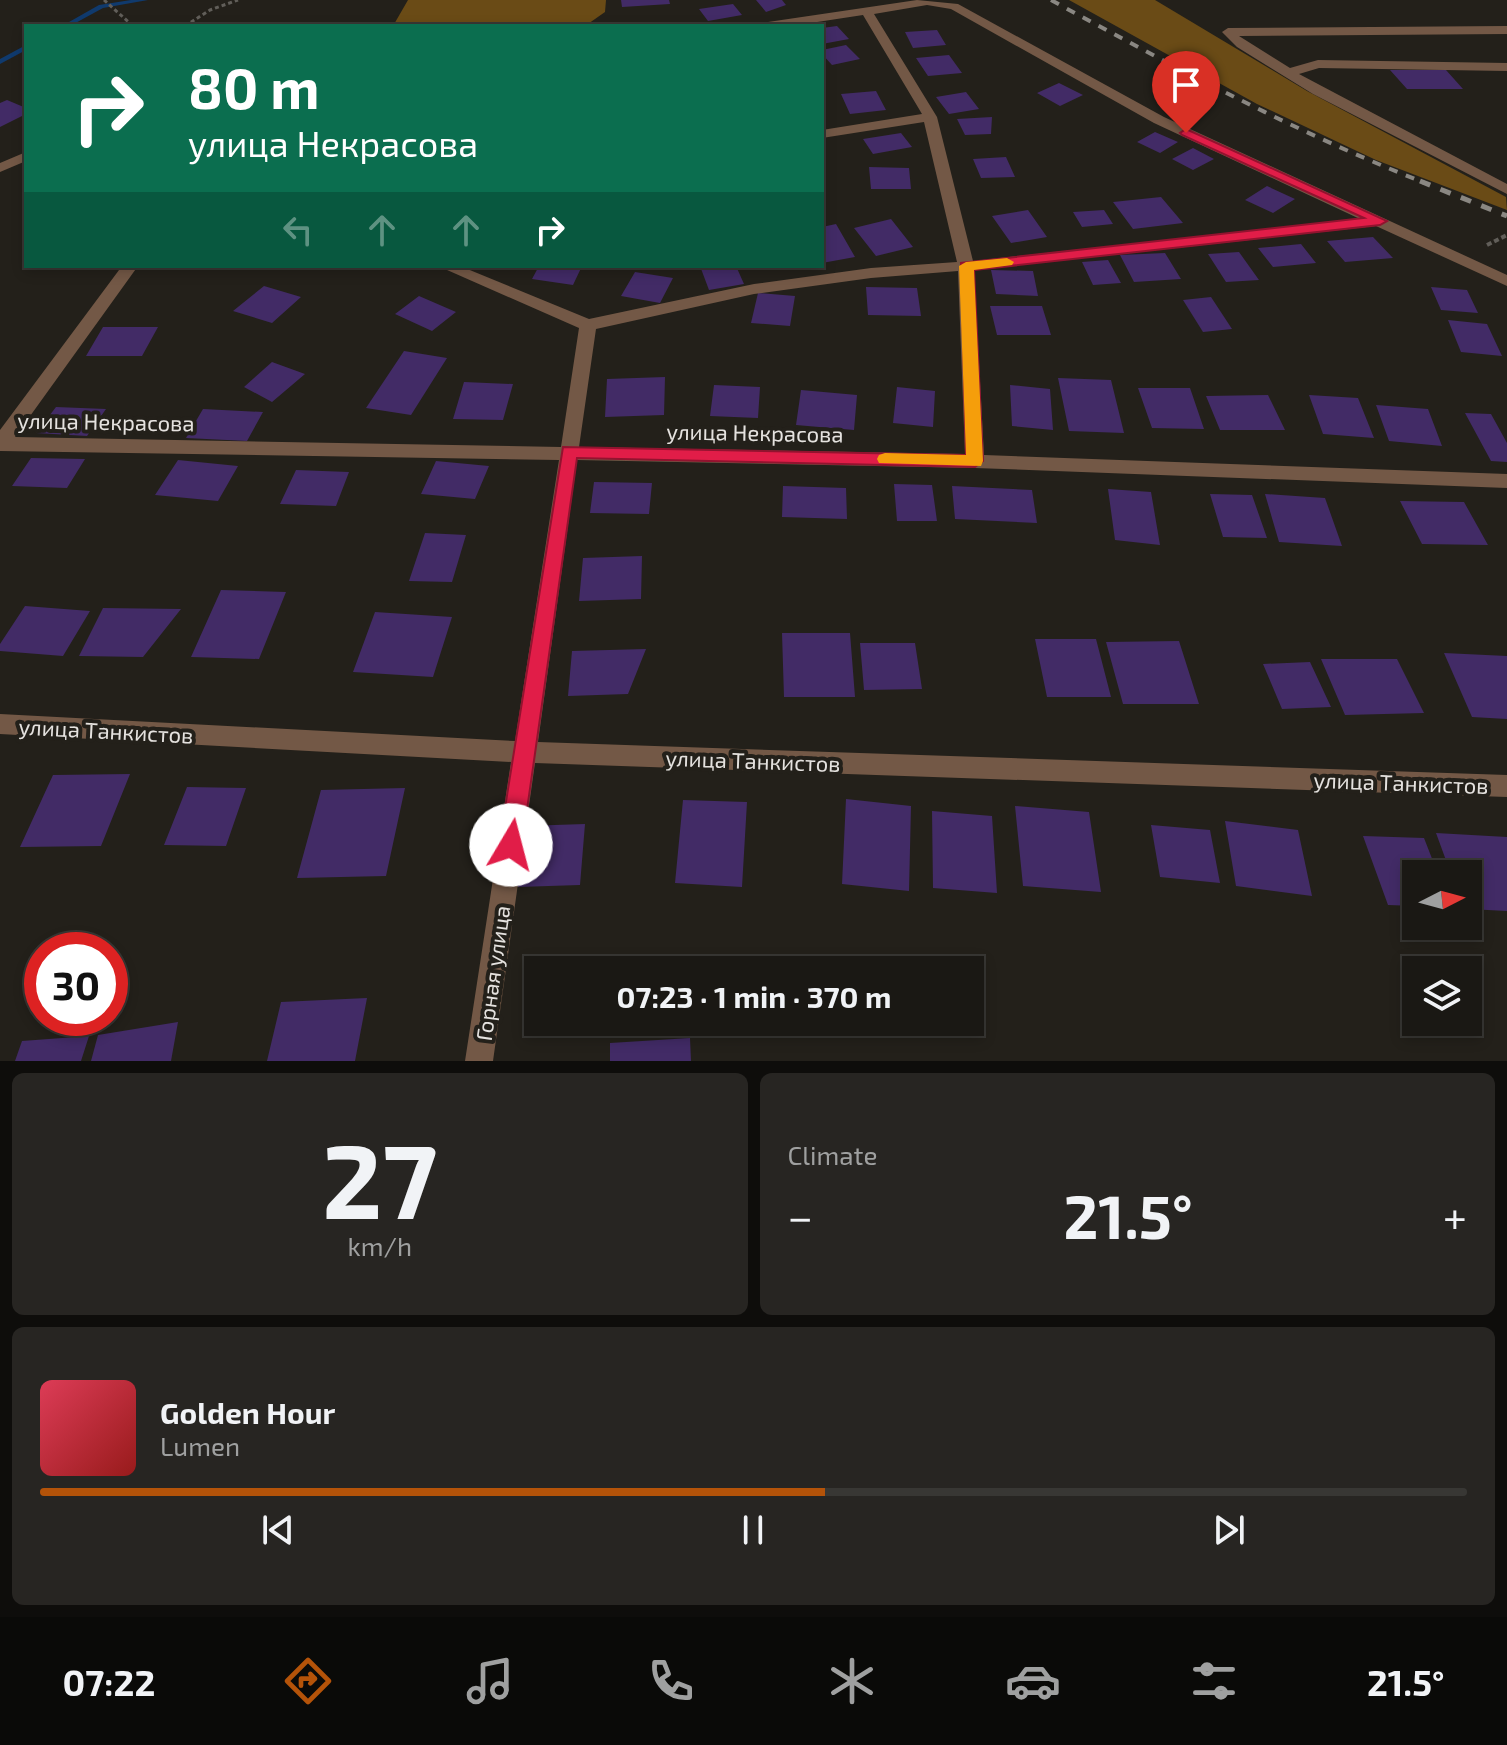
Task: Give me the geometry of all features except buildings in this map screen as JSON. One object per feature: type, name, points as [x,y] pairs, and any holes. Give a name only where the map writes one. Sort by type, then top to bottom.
[{"type":"street","points":[[782,24],[927,2],[954,6],[1159,120],[1507,281]]},
{"type":"street","points":[[867,12],[930,117],[966,266],[975,461]]},
{"type":"street","points":[[1288,73],[1329,47],[1507,30]]},
{"type":"street","points":[[1504,187],[1288,73],[1228,32],[1507,67]]},
{"type":"street","points":[[824,134],[930,117]]},
{"type":"street","points":[[0,168],[24,157]]},
{"type":"street","points":[[451,268],[588,325],[754,289],[871,273],[966,266],[1380,221]]},
{"type":"street","points":[[0,444],[129,268]]},
{"type":"street","name":"Горная улица","points":[[479,1061],[588,325]]},
{"type":"street","name":"улица Некрасова","points":[[0,444],[975,461],[1507,481]]},
{"type":"street","name":"улица Танкистов","points":[[0,724],[524,752],[1507,786]]},
{"type":"path","points":[[104,0],[131,24]]},
{"type":"path","points":[[188,24],[210,10],[238,0]]},
{"type":"shaded area","points":[[408,0],[606,0],[605,12],[588,24],[394,24]]},
{"type":"shaded area","points":[[1069,0],[1155,0],[1307,91],[1506,197],[1507,210],[1376,160],[1257,104]]},
{"type":"waterway","points":[[69,24],[101,6],[145,0]]},
{"type":"waterway","points":[[0,62],[24,48]]},
{"type":"railway","points":[[1051,0],[1282,120],[1425,183]]},
{"type":"railway","points":[[1420,181],[1507,216]]},
{"type":"slow traffic","points":[[885,459],[975,461],[966,266],[1007,262]]},
{"type":"route","points":[[511,845],[569,452],[975,461],[966,266],[1380,221],[1186,133]]}]
